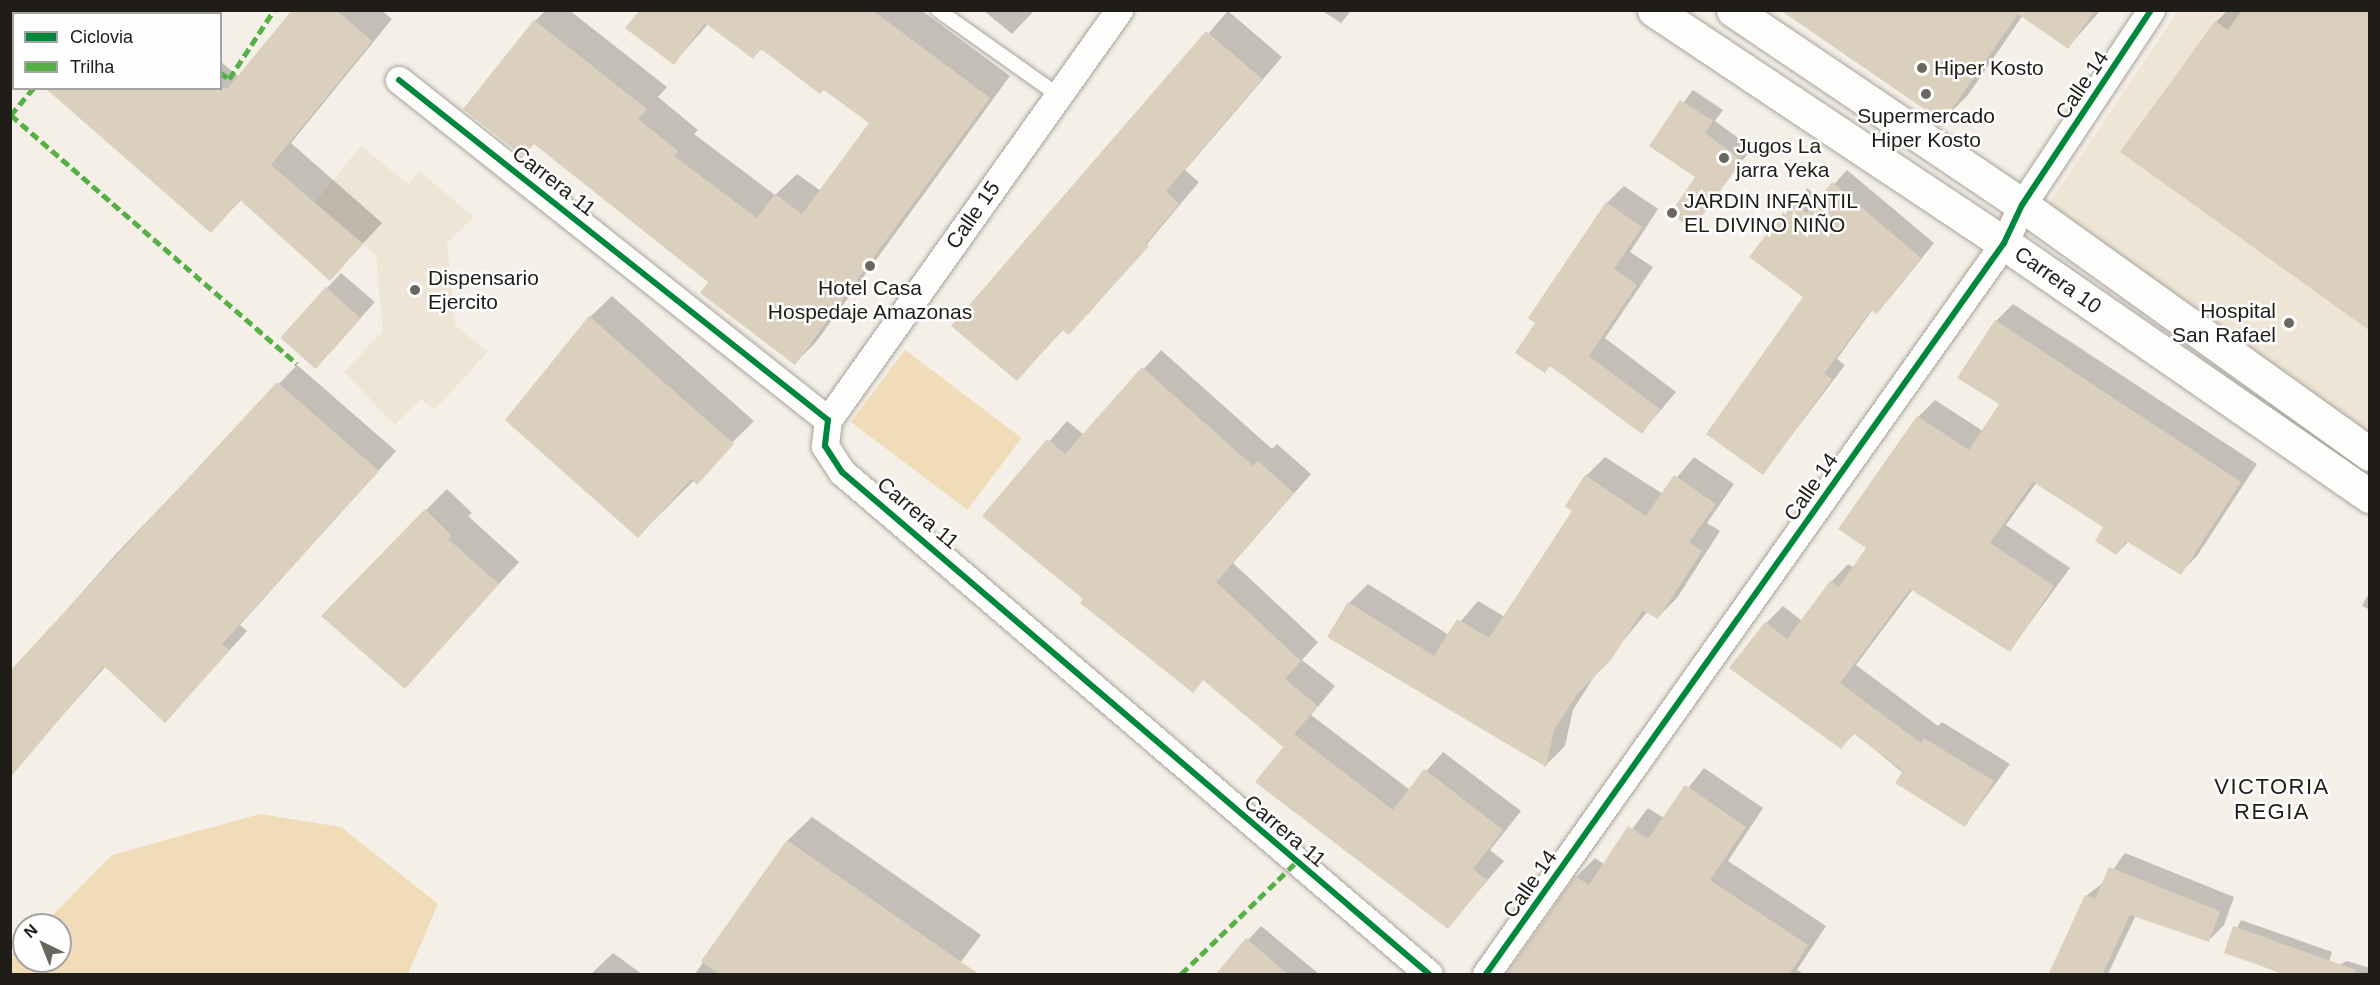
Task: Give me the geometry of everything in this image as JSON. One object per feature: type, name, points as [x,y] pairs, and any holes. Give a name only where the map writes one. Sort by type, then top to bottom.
[{"type":"main road","name":"Carrera 10","points":[[1654,10],[2004,243],[2370,496]]},
{"type":"main road","name":"Carrera 10","points":[[1733,10],[2022,205],[2370,454]]},
{"type":"street","name":"Calle 15","points":[[828,420],[1119,10]]},
{"type":"street","name":"Calle 14","points":[[1486,975],[2004,243],[2022,205],[2151,10]]},
{"type":"street","name":"Carrera 11","points":[[399,80],[828,420],[825,446],[842,472],[1429,975]]},
{"type":"lane","points":[[938,10],[1058,95]]},
{"type":"shaded area","name":"Hospital San Rafael","points":[[2178,11],[2369,11],[2369,437],[2046,208]]},
{"type":"shaded area","name":"Dispensario Ejercito","points":[[361,146],[408,184],[419,171],[474,217],[447,242],[455,325],[488,352],[434,410],[421,399],[395,425],[344,372],[383,331],[376,255],[315,202]]},
{"type":"shaded area","points":[[905,350],[1022,438],[967,510],[851,422]]},
{"type":"shaded area","points":[[260,814],[341,827],[438,904],[408,974],[11,974],[12,954],[12,973],[72,973],[72,913],[55,913],[112,855]]},
{"type":"building","points":[[292,10],[336,10],[372,41],[271,165],[363,244],[330,281],[240,200],[211,233],[47,90],[222,90],[222,88],[228,88]]},
{"type":"building","points":[[640,10],[872,10],[990,98],[795,365],[700,293],[708,282],[534,144],[523,156],[463,109],[534,20],[647,109],[638,119],[678,151],[674,156],[757,218],[775,194],[802,214],[869,123],[824,90],[820,94],[761,49],[753,59],[705,23],[674,65],[625,28]]},
{"type":"building","name":"Hiper Kosto","points":[[1780,10],[2095,10],[2068,49],[2018,14],[1943,122]]},
{"type":"building","points":[[2242,10],[2370,10],[2370,331],[2120,152],[2215,21],[2228,30]]},
{"type":"building","points":[[1206,31],[1262,79],[1166,191],[1179,204],[1146,243],[1149,246],[1069,335],[1062,330],[1017,381],[951,326]]},
{"type":"building","points":[[1680,100],[1713,121],[1705,133],[1742,160],[1693,229],[1670,214],[1695,177],[1649,146]]},
{"type":"building","points":[[1832,182],[1921,258],[1877,314],[1871,310],[1824,374],[1832,379],[1763,475],[1706,434],[1803,297],[1749,257],[1792,201],[1807,213]]},
{"type":"building","points":[[1606,202],[1642,227],[1614,269],[1637,285],[1589,356],[1660,409],[1642,434],[1550,366],[1545,373],[1515,353],[1535,323],[1528,318]]},
{"type":"building","points":[[326,287],[361,318],[315,369],[280,338]]},
{"type":"building","points":[[589,316],[734,444],[697,485],[691,479],[638,538],[505,420]]},
{"type":"building","points":[[1995,320],[2241,482],[2181,575],[2126,541],[2116,555],[2095,541],[2103,527],[2033,482],[1990,543],[2054,586],[2010,652],[1910,589],[1840,683],[1921,743],[1924,738],[1994,781],[1965,827],[1895,783],[1903,771],[1853,733],[1841,749],[1729,668],[1765,622],[1787,639],[1830,581],[1839,587],[1866,548],[1838,529],[1917,416],[1969,450],[1999,404],[1957,378]]},
{"type":"building","points":[[1142,367],[1253,466],[1258,461],[1294,493],[1216,582],[1301,661],[1285,679],[1318,706],[1294,734],[1393,810],[1424,769],[1503,830],[1473,869],[1487,880],[1448,929],[1255,782],[1293,735],[1283,747],[1203,680],[1193,693],[1080,603],[1083,599],[982,516],[1047,439],[1065,454]]},
{"type":"building","points":[[277,382],[379,471],[222,644],[230,650],[165,723],[104,666],[10,778],[10,671]]},
{"type":"building","points":[[1585,475],[1646,516],[1674,475],[1716,504],[1689,542],[1702,551],[1658,619],[1643,610],[1611,660],[1578,693],[1554,730],[1546,767],[1327,637],[1348,602],[1434,656],[1457,619],[1489,638],[1572,511],[1565,506]]},
{"type":"building","points":[[425,509],[451,535],[448,539],[499,584],[405,689],[321,616]]},
{"type":"building","points":[[1685,785],[1746,827],[1710,880],[1808,945],[1789,975],[1505,975],[1575,876],[1589,885],[1628,826],[1648,839]]},
{"type":"building","points":[[787,840],[980,975],[720,975],[701,961]]},
{"type":"building","points":[[2109,867],[2220,911],[2209,942],[2130,915],[2102,975],[2048,975],[2085,895],[2095,899]]},
{"type":"building","points":[[2233,926],[2356,970],[2355,975],[2288,975],[2224,953]]},
{"type":"building","points":[[1246,938],[1289,975],[1215,975]]},
{"type":"marked path","points":[[222,74],[229,79],[274,10]]},
{"type":"marked path","points":[[32,90],[11,115],[297,364]]},
{"type":"marked path","points":[[1181,974],[1296,862]]},
{"type":"cycle path","points":[[1486,974],[2004,243],[2022,205],[2151,10]]},
{"type":"cycle path","points":[[399,80],[828,420],[825,446],[842,472],[1429,974]]},
{"type":"place","name":"Hiper Kosto","points":[[1922,68]]},
{"type":"place","name":"Supermercado Hiper Kosto","points":[[1926,94]]},
{"type":"place","name":"Jugos La jarra Yeka","points":[[1724,158]]},
{"type":"place","name":"JARDIN INFANTIL EL DIVINO NIÑO","points":[[1672,213]]},
{"type":"place","name":"Hotel Casa Hospedaje Amazonas","points":[[870,266]]},
{"type":"place","name":"Dispensario Ejercito","points":[[415,290]]},
{"type":"place","name":"Hospital San Rafael","points":[[2289,323]]},
{"type":"district","name":"VICTORIA REGIA","points":[[2272,798]]}]
